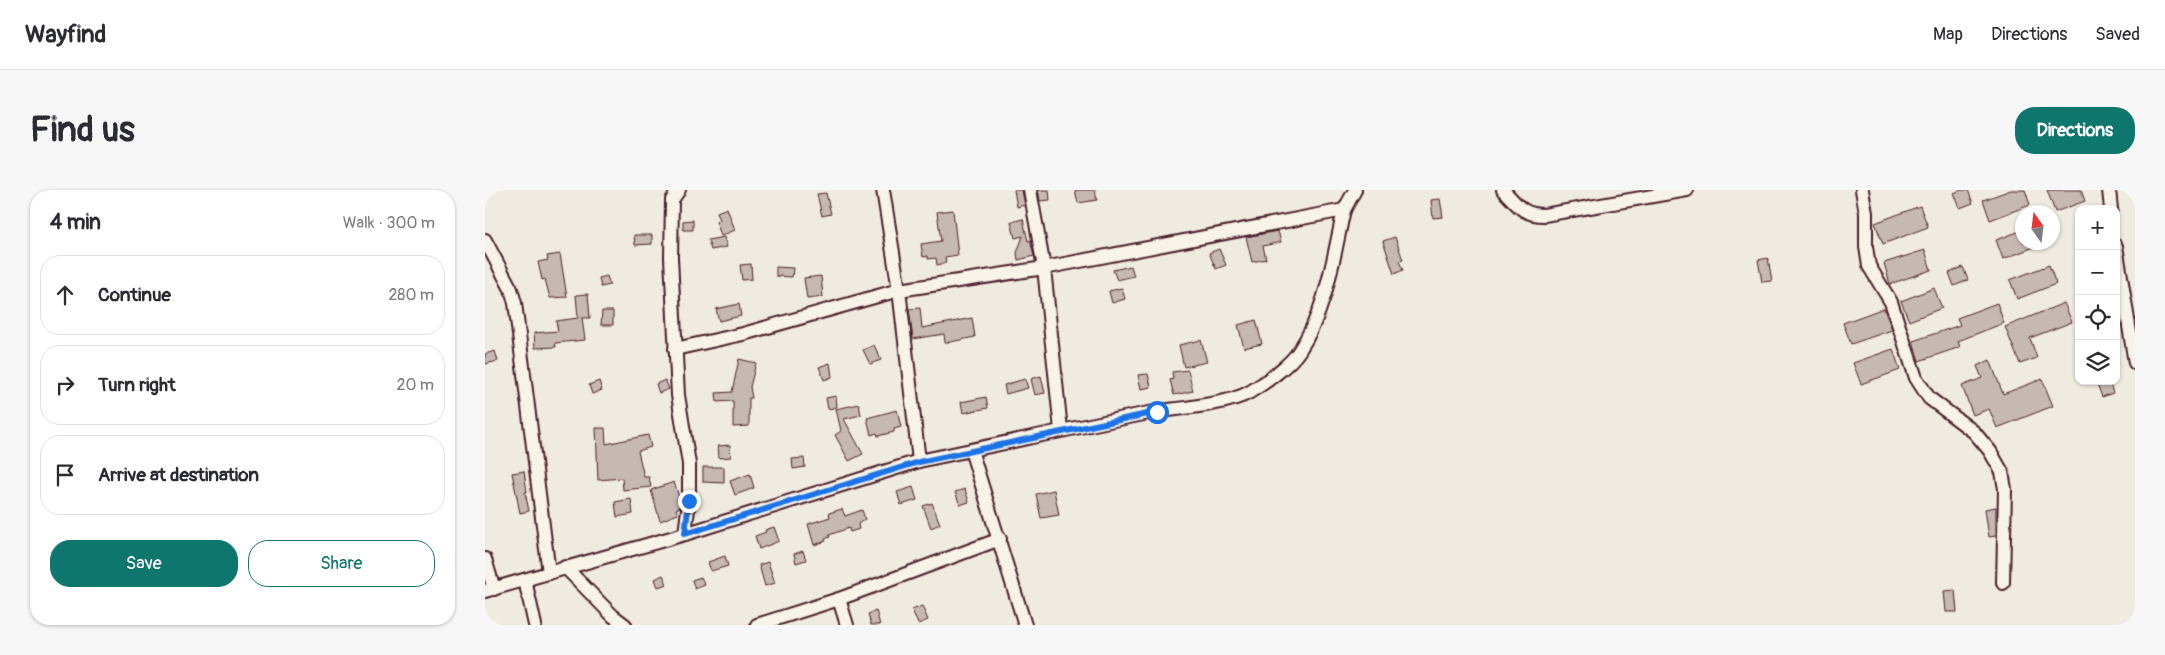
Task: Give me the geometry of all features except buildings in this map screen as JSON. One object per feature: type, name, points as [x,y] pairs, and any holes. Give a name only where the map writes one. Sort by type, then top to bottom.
[{"type":"street","points":[[679,190],[672,200],[671,208],[678,395],[689,464],[689,501],[685,534]]},
{"type":"street","points":[[883,190],[899,290],[919,462]]},
{"type":"street","points":[[1030,190],[1043,268],[1061,430]]},
{"type":"street","points":[[485,559],[489,590],[685,534],[919,462],[1061,430],[1210,404],[1249,392],[1275,375],[1298,353],[1314,326],[1323,303],[1344,210],[1355,190]]},
{"type":"street","points":[[1503,190],[1520,208],[1531,215],[1544,215],[1687,190]]},
{"type":"street","points":[[1862,190],[1866,213],[1866,247],[1869,266],[1891,302],[1916,378],[1929,398],[1974,432],[1990,452],[2002,472],[2005,489],[2003,583]]},
{"type":"street","points":[[2109,190],[2111,205]]},
{"type":"street","points":[[675,349],[743,334],[899,290],[1043,268],[1344,210]]},
{"type":"street","points":[[485,240],[511,289],[515,303],[549,573]]},
{"type":"street","points":[[2117,250],[2135,363]]},
{"type":"street","points":[[971,450],[1025,625]]},
{"type":"street","points":[[757,625],[839,599],[1000,539]]},
{"type":"street","points":[[565,567],[613,616],[625,625]]},
{"type":"street","points":[[525,580],[535,625]]},
{"type":"street","points":[[839,599],[847,625]]},
{"type":"route","points":[[689,501],[685,534],[919,462],[1061,430],[1157,412]]}]
